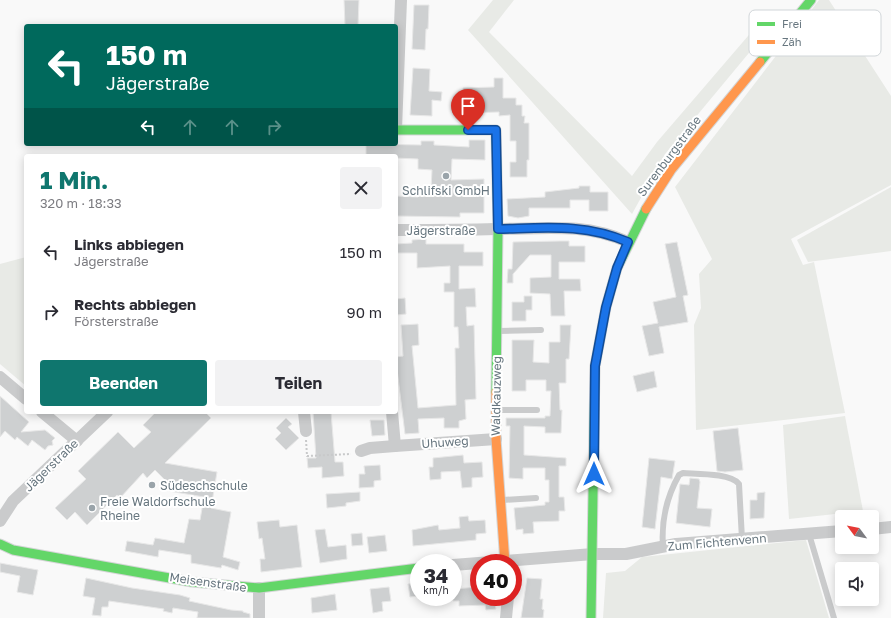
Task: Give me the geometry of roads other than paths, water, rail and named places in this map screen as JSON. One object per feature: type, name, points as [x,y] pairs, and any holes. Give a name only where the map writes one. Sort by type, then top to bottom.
[{"type":"street","points":[[398,78],[401,0]]},
{"type":"street","name":"Surenburgstraße","points":[[803,10],[811,0]]},
{"type":"street","name":"Surenburgstraße","points":[[591,618],[595,366],[606,307],[617,268],[646,206],[671,170],[765,56]]},
{"type":"street","name":"Waldkauzweg","points":[[398,130],[496,130],[498,229],[496,439],[504,554]]},
{"type":"street","name":"Jägerstraße","points":[[398,230],[559,227],[587,229],[610,234],[628,242]]},
{"type":"street","points":[[0,377],[24,397]]},
{"type":"street","points":[[44,414],[77,441]]},
{"type":"street","name":"Jägerstraße","points":[[0,522],[13,501],[105,414]]},
{"type":"street","points":[[304,414],[306,431]]},
{"type":"street","points":[[392,414],[395,446]]},
{"type":"street","name":"Uhuweg","points":[[361,451],[370,448],[496,439]]},
{"type":"street","points":[[879,528],[891,527]]},
{"type":"street","name":"Zum Fichtenvenn","points":[[593,554],[626,554],[663,547],[835,532]]},
{"type":"street","name":"Meisenstraße","points":[[0,544],[13,550],[192,582],[223,586],[259,588],[410,569]]},
{"type":"street","points":[[522,560],[593,554]]},
{"type":"street","points":[[259,588],[259,618]]},
{"type":"street","points":[[506,618],[507,606]]},
{"type":"lane","points":[[497,332],[541,330]]},
{"type":"lane","points":[[497,410],[537,410]]},
{"type":"lane","points":[[663,547],[662,537],[666,500],[679,475],[683,473],[729,477],[737,480],[739,484],[742,539]]},
{"type":"lane","points":[[500,500],[536,498]]},
{"type":"lane","points":[[809,534],[834,618]]},
{"type":"place","name":"Schlifski GmbH","points":[[446,176]]},
{"type":"place","name":"Südeschschule","points":[[152,485]]},
{"type":"place","name":"Freie Waldorfschule Rheine","points":[[92,508]]}]
